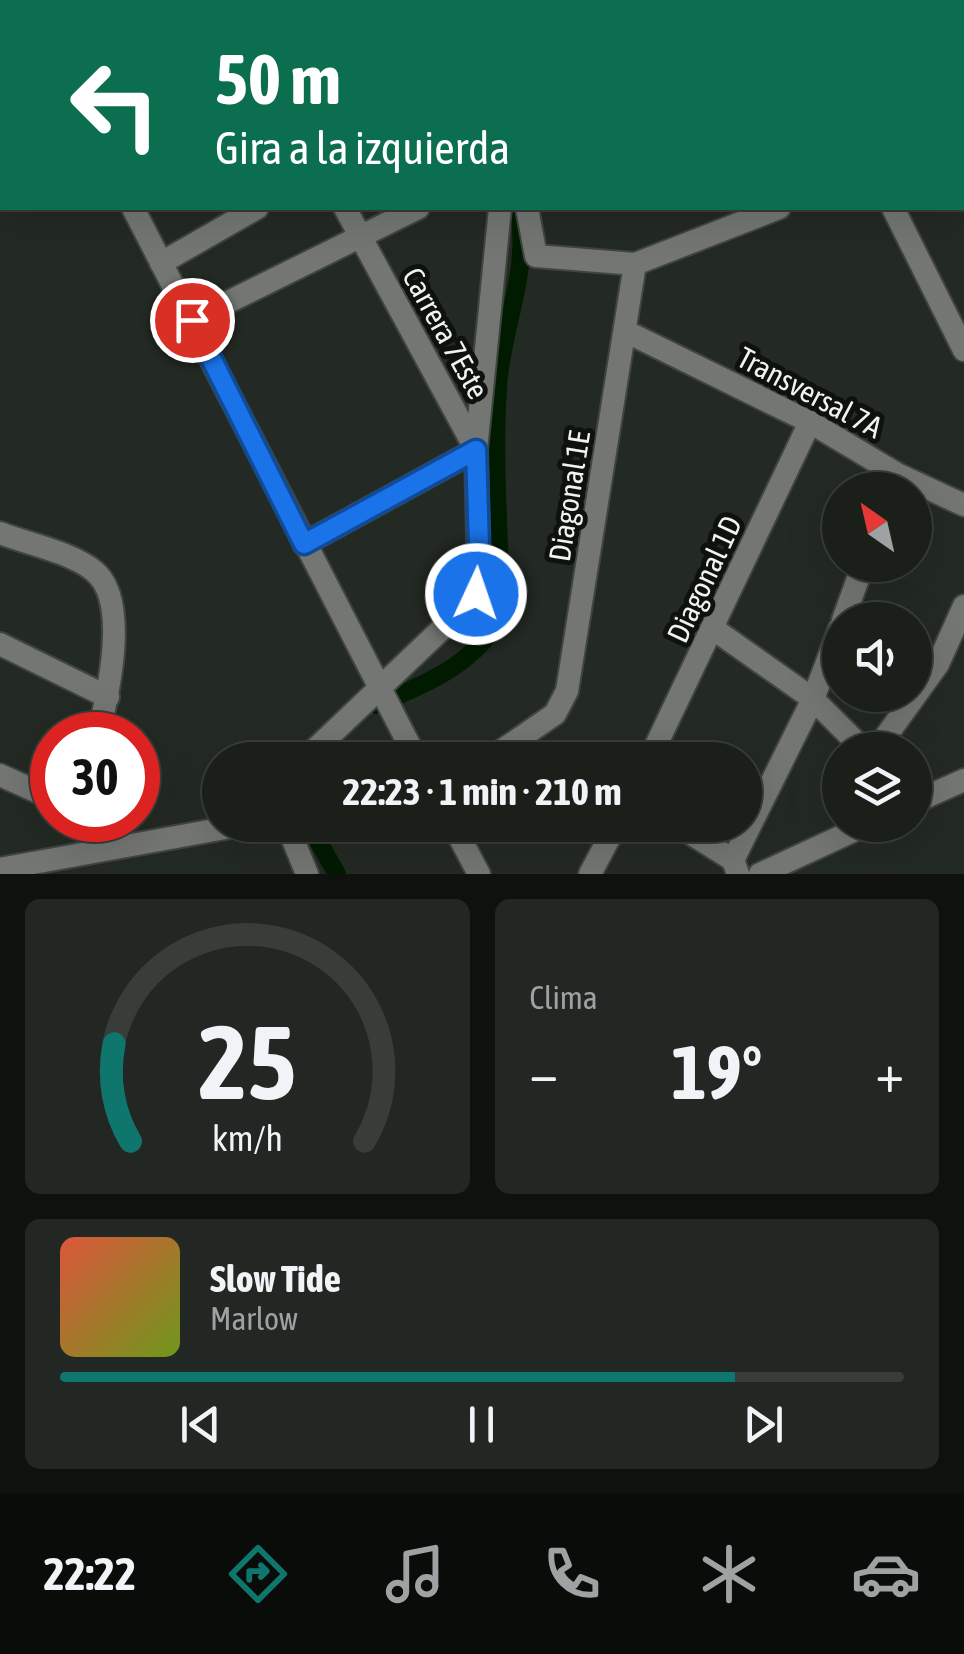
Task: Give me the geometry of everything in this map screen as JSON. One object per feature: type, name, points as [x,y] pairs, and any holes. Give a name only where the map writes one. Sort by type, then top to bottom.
[{"type":"street","points":[[134,210],[407,742]]},
{"type":"street","points":[[162,263],[254,210]]},
{"type":"street","name":"Carrera 7Este","points":[[323,742],[476,594],[480,577],[476,450],[347,210]]},
{"type":"street","points":[[192,320],[414,210]]},
{"type":"street","points":[[304,544],[476,450],[500,210]]},
{"type":"street","points":[[527,210],[536,256],[635,264],[774,210]]},
{"type":"street","points":[[894,210],[964,350]]},
{"type":"street","name":"Diagonal 1E","points":[[514,742],[555,714],[568,691],[635,264]]},
{"type":"street","name":"Transversal 7A","points":[[627,332],[810,422],[880,472]]},
{"type":"street","name":"Diagonal 1D","points":[[659,742],[810,422]]},
{"type":"street","name":"Transversal 7A","points":[[932,495],[964,506]]},
{"type":"street","points":[[0,533],[92,568],[106,582],[114,604],[104,712]]},
{"type":"street","points":[[889,732],[938,664],[964,606]]},
{"type":"street","points":[[715,630],[814,699],[846,732]]},
{"type":"street","points":[[0,644],[108,697]]},
{"type":"street","points":[[701,842],[736,867],[822,677]]},
{"type":"street","points":[[0,775],[30,788]]},
{"type":"street","points":[[932,794],[964,780]]},
{"type":"street","points":[[16,869],[202,833]]},
{"type":"street","points":[[294,842],[307,874]]},
{"type":"street","points":[[462,842],[479,874]]},
{"type":"street","points":[[590,874],[607,842]]},
{"type":"street","points":[[760,874],[829,842]]},
{"type":"waterway","points":[[377,705],[462,661],[501,617],[496,472],[498,386],[521,256],[519,212]]},
{"type":"waterway","points":[[319,842],[337,874]]},
{"type":"route","points":[[192,320],[304,544],[476,450],[480,577],[476,594]]}]
